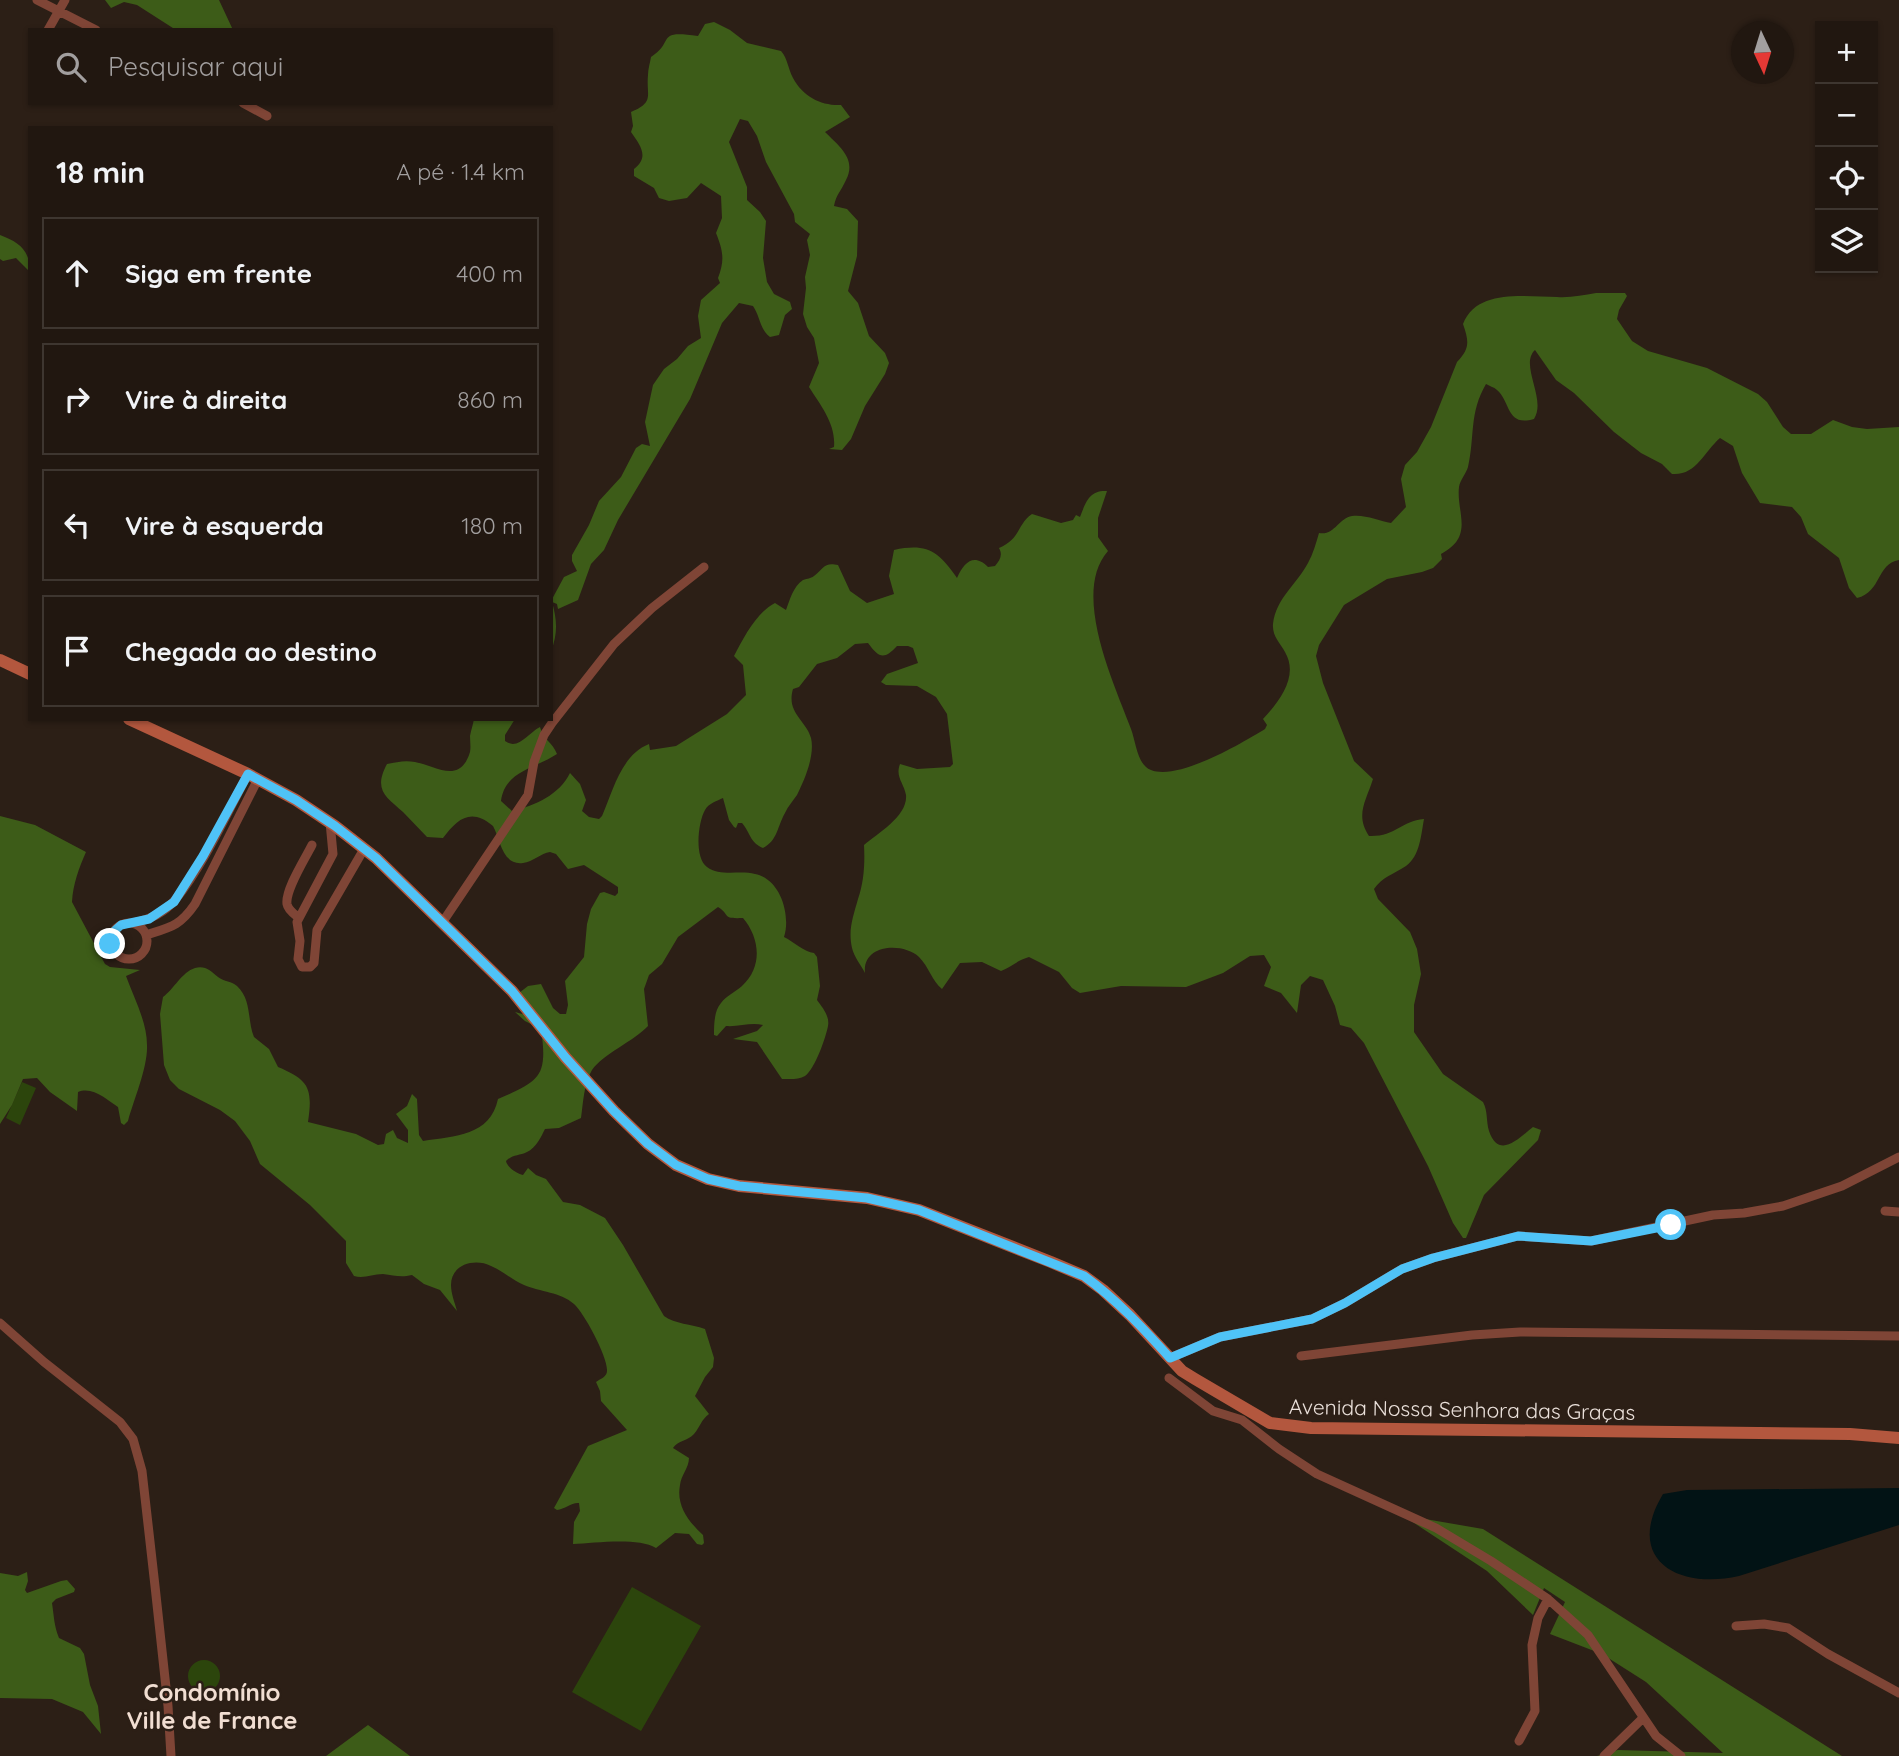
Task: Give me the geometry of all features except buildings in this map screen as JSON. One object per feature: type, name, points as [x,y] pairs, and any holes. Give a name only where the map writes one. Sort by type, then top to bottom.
[{"type":"main road","points":[[0,660],[28,673]]},
{"type":"main road","name":"Avenida Nossa Senhora das Graças","points":[[133,721],[253,776],[330,822],[364,849],[512,991],[566,1058],[614,1111],[648,1144],[676,1165],[708,1179],[739,1186],[867,1198],[931,1214],[1084,1276],[1130,1315],[1182,1371],[1270,1423],[1311,1429],[1850,1434],[1899,1438]]},
{"type":"street","points":[[37,0],[92,28]]},
{"type":"street","points":[[49,28],[65,0]]},
{"type":"street","points":[[247,105],[267,116]]},
{"type":"street","points":[[442,923],[528,795],[544,735],[552,723],[614,644],[652,608],[704,568]]},
{"type":"street","points":[[133,923],[146,935],[146,947],[138,957],[127,959],[116,954],[110,944],[112,933],[121,925],[149,919],[174,902],[253,776]]},
{"type":"street","points":[[146,935],[176,926],[195,904],[253,776]]},
{"type":"street","points":[[330,822],[334,841],[333,854],[296,925],[300,941],[298,960],[302,967],[310,967],[315,960],[314,939],[317,930],[364,849]]},
{"type":"street","points":[[298,917],[290,910],[287,902],[289,891],[312,845]]},
{"type":"street","points":[[1170,1358],[1220,1337],[1312,1319],[1402,1269],[1433,1258],[1518,1236],[1591,1241],[1713,1215],[1783,1206],[1842,1186],[1899,1157]]},
{"type":"street","points":[[1885,1211],[1899,1212]]},
{"type":"street","points":[[0,1323],[120,1422],[133,1439],[142,1471],[171,1756]]},
{"type":"street","points":[[1301,1356],[1472,1335],[1520,1332],[1899,1336]]},
{"type":"street","points":[[1168,1378],[1213,1411],[1242,1420],[1317,1474],[1436,1528],[1548,1598],[1588,1635],[1656,1736],[1681,1756]]},
{"type":"street","points":[[1519,1741],[1535,1711],[1532,1645],[1538,1618],[1548,1598]]},
{"type":"street","points":[[1736,1626],[1764,1624],[1788,1628],[1828,1654],[1899,1693]]},
{"type":"street","points":[[1604,1756],[1643,1718]]},
{"type":"green space","points":[[105,0],[219,0],[232,28],[173,28],[137,5],[124,2],[111,8]]},
{"type":"green space","points":[[714,22],[747,43],[781,51],[793,78],[802,90],[820,102],[841,105],[850,117],[825,132],[845,153],[849,166],[846,180],[834,206],[847,209],[858,221],[857,256],[848,291],[858,303],[869,336],[885,353],[889,363],[865,406],[851,439],[842,450],[829,449],[834,447],[833,431],[809,387],[819,363],[814,338],[803,314],[805,277],[810,255],[807,240],[810,234],[795,222],[794,214],[766,162],[757,136],[748,121],[740,119],[729,142],[747,187],[747,200],[766,221],[763,258],[767,282],[774,294],[790,302],[792,309],[785,315],[779,335],[770,337],[764,331],[753,306],[739,303],[722,323],[690,399],[618,520],[604,550],[591,564],[578,600],[558,609],[553,597],[564,577],[577,571],[572,555],[599,501],[621,477],[636,448],[642,444],[650,446],[645,422],[653,385],[664,369],[688,346],[701,338],[698,316],[701,300],[720,283],[718,278],[722,256],[716,233],[722,218],[721,196],[701,183],[687,198],[669,201],[659,198],[654,188],[634,176],[634,169],[642,160],[642,151],[631,132],[631,112],[643,105],[648,98],[651,57],[670,36],[698,36],[705,24]]},
{"type":"green space","points":[[0,235],[26,252],[28,270],[16,258],[3,261],[0,259]]},
{"type":"green space","points":[[1625,293],[1627,296],[1617,319],[1632,341],[1648,351],[1707,368],[1758,394],[1791,434],[1811,434],[1833,420],[1867,429],[1899,427],[1899,560],[1886,567],[1871,590],[1857,598],[1849,588],[1839,558],[1808,534],[1801,517],[1792,507],[1760,503],[1742,473],[1733,446],[1720,438],[1694,467],[1680,474],[1672,474],[1662,464],[1641,453],[1614,432],[1574,393],[1556,380],[1535,350],[1530,364],[1537,402],[1534,419],[1518,420],[1496,389],[1486,384],[1481,395],[1475,415],[1468,467],[1459,487],[1462,524],[1458,540],[1441,554],[1442,559],[1433,568],[1387,579],[1344,605],[1319,645],[1316,656],[1323,683],[1354,761],[1373,779],[1363,808],[1365,828],[1369,836],[1378,836],[1424,819],[1419,845],[1411,862],[1384,879],[1374,889],[1378,899],[1410,932],[1417,949],[1421,974],[1414,1005],[1414,1032],[1443,1074],[1483,1102],[1489,1131],[1498,1144],[1510,1144],[1533,1127],[1541,1130],[1538,1140],[1484,1195],[1466,1238],[1463,1238],[1453,1223],[1428,1166],[1364,1043],[1351,1028],[1340,1025],[1323,980],[1310,976],[1301,985],[1297,1013],[1281,993],[1264,986],[1271,967],[1264,955],[1250,956],[1223,973],[1186,987],[1121,986],[1080,993],[1072,988],[1059,972],[1029,957],[1001,971],[982,962],[960,963],[942,989],[919,957],[903,949],[885,948],[877,951],[866,963],[865,973],[853,951],[851,941],[853,918],[863,879],[864,845],[891,823],[902,810],[906,795],[899,776],[900,764],[917,769],[950,767],[953,764],[947,714],[936,697],[917,686],[886,685],[881,682],[887,674],[918,663],[913,648],[908,646],[897,646],[889,654],[882,655],[875,652],[868,643],[855,644],[837,658],[817,664],[799,687],[793,689],[794,710],[811,738],[810,759],[797,795],[768,845],[763,848],[755,843],[742,823],[734,827],[729,820],[723,798],[707,808],[701,823],[698,840],[700,856],[707,867],[718,872],[749,873],[764,877],[777,891],[785,909],[784,937],[817,957],[820,986],[817,1000],[828,1022],[813,1067],[800,1078],[782,1079],[757,1042],[733,1039],[757,1031],[763,1025],[726,1026],[717,1036],[714,1035],[719,1006],[749,978],[757,952],[753,934],[743,918],[729,917],[718,907],[678,937],[662,964],[649,975],[644,989],[648,1026],[603,1058],[592,1070],[581,1118],[559,1128],[545,1129],[530,1150],[506,1161],[510,1168],[518,1173],[523,1175],[528,1168],[546,1179],[563,1202],[580,1205],[605,1218],[664,1316],[705,1329],[714,1358],[713,1367],[695,1396],[709,1414],[694,1434],[673,1448],[689,1458],[681,1481],[680,1500],[689,1519],[703,1535],[702,1545],[697,1544],[689,1534],[675,1533],[656,1548],[628,1542],[573,1544],[574,1522],[580,1511],[579,1503],[557,1510],[554,1508],[588,1446],[627,1430],[601,1401],[596,1382],[606,1375],[604,1356],[584,1316],[574,1304],[557,1295],[524,1285],[495,1268],[478,1263],[459,1268],[452,1278],[457,1311],[440,1290],[424,1284],[412,1275],[354,1276],[346,1263],[346,1241],[310,1205],[260,1164],[250,1141],[235,1121],[220,1110],[179,1089],[170,1080],[164,1065],[160,1014],[163,997],[186,973],[202,967],[220,979],[235,984],[242,992],[254,1037],[269,1049],[278,1067],[296,1076],[307,1087],[310,1101],[308,1122],[356,1134],[378,1145],[384,1144],[386,1134],[393,1130],[397,1138],[408,1143],[408,1130],[396,1114],[407,1106],[412,1094],[417,1099],[419,1135],[423,1141],[459,1135],[479,1127],[494,1111],[498,1099],[532,1082],[542,1067],[541,1029],[515,1012],[526,1015],[519,993],[528,986],[541,984],[553,1008],[560,1014],[566,1014],[568,1005],[565,981],[584,957],[591,909],[600,893],[615,896],[618,887],[584,865],[568,869],[556,854],[550,852],[523,863],[510,860],[493,826],[478,817],[471,816],[459,821],[443,838],[427,837],[383,792],[381,780],[387,764],[411,761],[454,771],[466,762],[470,752],[474,721],[514,721],[505,735],[505,741],[510,744],[519,743],[540,727],[557,754],[514,777],[508,783],[501,801],[512,811],[530,806],[553,793],[570,773],[580,784],[586,800],[582,811],[589,817],[599,819],[625,765],[639,749],[649,744],[650,750],[676,746],[727,714],[746,695],[743,665],[734,656],[747,633],[768,607],[775,603],[786,610],[797,586],[827,565],[838,565],[850,591],[867,603],[894,594],[889,576],[894,550],[915,548],[931,551],[944,561],[957,578],[970,561],[978,561],[988,567],[995,566],[1001,553],[999,548],[1015,536],[1032,514],[1061,523],[1073,520],[1076,515],[1080,517],[1092,495],[1107,491],[1098,518],[1098,537],[1108,551],[1098,569],[1094,590],[1095,614],[1106,664],[1140,758],[1151,770],[1177,770],[1210,759],[1241,743],[1265,729],[1267,725],[1263,719],[1286,688],[1289,661],[1277,639],[1273,624],[1282,599],[1308,563],[1319,533],[1329,532],[1352,516],[1391,523],[1406,507],[1401,479],[1405,465],[1417,452],[1431,427],[1457,362],[1466,349],[1463,324],[1470,313],[1479,305],[1504,297]]},
{"type":"green space","points":[[553,606],[556,626],[553,645]]},
{"type":"green space","points":[[0,816],[35,825],[86,852],[77,876],[72,902],[105,964],[110,967],[140,970],[126,976],[145,1028],[147,1054],[128,1121],[124,1125],[121,1123],[118,1107],[100,1095],[89,1091],[78,1092],[77,1111],[50,1092],[37,1078],[23,1079],[0,1124]]},
{"type":"green space","points":[[22,1082],[36,1088],[20,1125],[6,1118]]},
{"type":"green space","points":[[1402,1515],[1483,1529],[1842,1756],[1597,1756],[1618,1750],[1723,1753],[1646,1682],[1602,1654],[1550,1634],[1565,1602],[1544,1588],[1533,1615],[1487,1571]]},
{"type":"green space","points":[[27,1572],[27,1593],[67,1580],[75,1589],[52,1603],[55,1625],[59,1638],[80,1648],[84,1654],[90,1685],[98,1706],[101,1734],[83,1712],[52,1699],[0,1698],[0,1573],[18,1576]]},
{"type":"green space","points":[[632,1587],[701,1626],[641,1731],[572,1692]]},
{"type":"green space","points":[[204,1660],[215,1665],[220,1676],[215,1687],[204,1692],[193,1687],[188,1676],[193,1665]]},
{"type":"green space","points":[[368,1725],[410,1756],[326,1756]]},
{"type":"shaded area","points":[[1899,1488],[1899,1525],[1739,1576],[1695,1578],[1677,1573],[1663,1565],[1654,1552],[1650,1536],[1653,1517],[1663,1494],[1687,1490]]},
{"type":"district","name":"Condomínio Ville de France","points":[[212,1706]]},
{"type":"route","points":[[110,944],[110,938],[116,928],[149,919],[174,902],[248,774],[296,800],[376,858],[512,991],[566,1058],[614,1111],[648,1144],[676,1165],[708,1179],[739,1186],[867,1198],[919,1210],[1084,1276],[1130,1315],[1170,1358],[1220,1337],[1312,1319],[1402,1269],[1433,1258],[1518,1236],[1591,1241],[1671,1225]]}]
